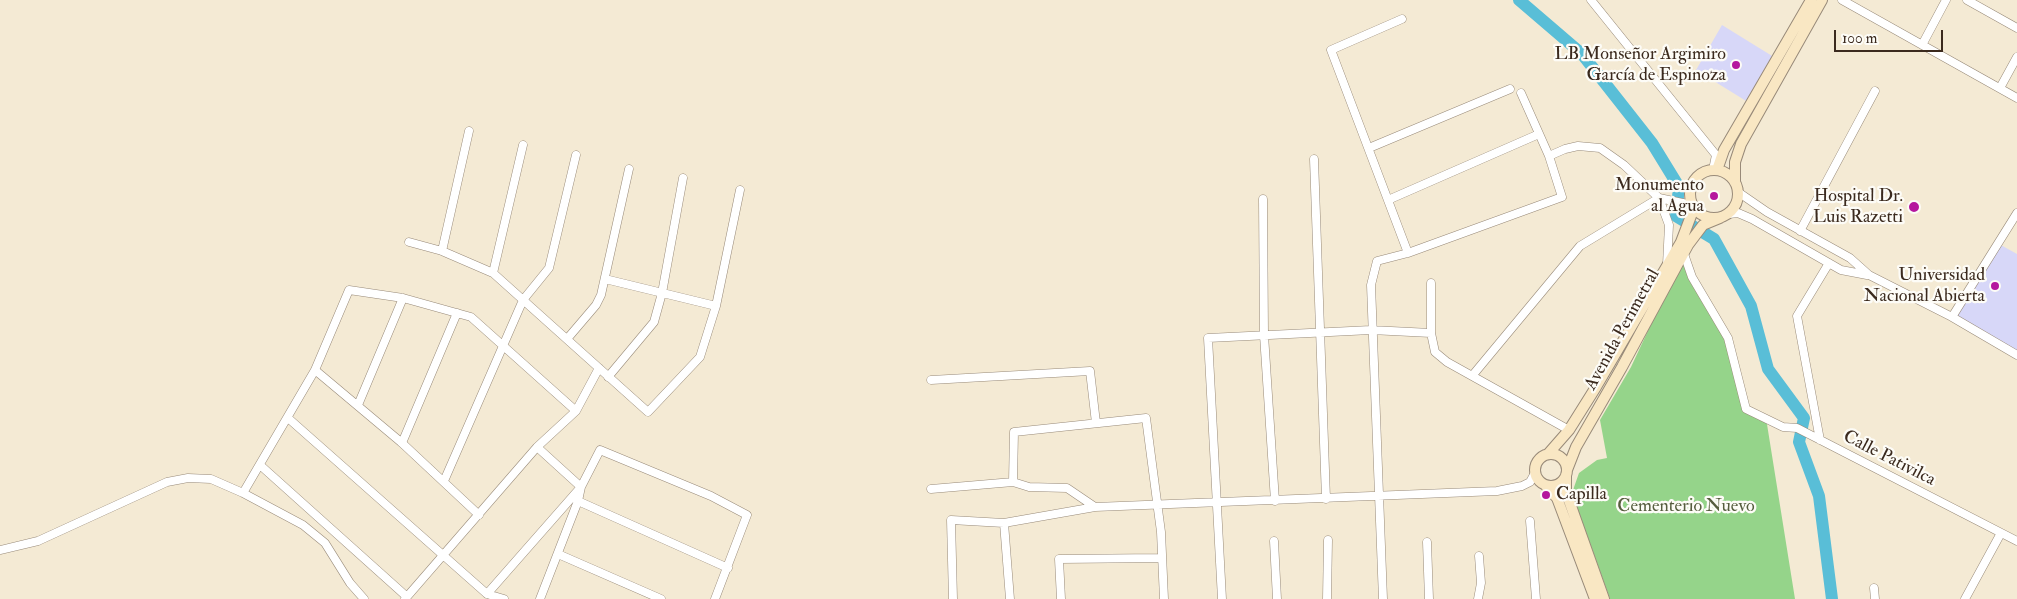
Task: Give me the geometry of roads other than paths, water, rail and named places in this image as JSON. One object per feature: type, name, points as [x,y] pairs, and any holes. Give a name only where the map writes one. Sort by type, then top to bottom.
[{"type":"street","points":[[1591,0],[1716,155],[1715,170]]},
{"type":"street","points":[[1715,170],[1724,150],[1811,0]]},
{"type":"street","points":[[1724,216],[1736,204],[1736,162],[1741,144],[1822,0]]},
{"type":"street","points":[[1842,0],[2017,98]]},
{"type":"street","points":[[1922,45],[1946,0]]},
{"type":"street","points":[[1967,0],[2017,28]]},
{"type":"street","points":[[1402,19],[1331,50],[1408,253]]},
{"type":"street","points":[[2000,88],[2017,57]]},
{"type":"street","points":[[1369,148],[1510,89]]},
{"type":"street","points":[[1800,231],[1875,91]]},
{"type":"street","points":[[1383,599],[1371,330],[1371,285],[1377,261],[1408,253],[1562,197],[1549,156],[1521,93]]},
{"type":"street","points":[[442,251],[469,131]]},
{"type":"street","points":[[1388,200],[1539,134]]},
{"type":"street","points":[[493,273],[523,146]]},
{"type":"street","points":[[1549,156],[1565,148],[1578,146],[1600,148],[1624,165],[1658,198],[1669,225],[1667,266]]},
{"type":"street","points":[[444,481],[523,300],[550,268],[576,155]]},
{"type":"street","points":[[1314,158],[1326,499]]},
{"type":"street","points":[[567,339],[596,305],[605,279],[629,169]]},
{"type":"street","points":[[1693,207],[1690,192],[1694,180],[1700,174],[1715,170],[1727,174],[1737,187],[1800,231],[1850,258],[1869,275],[1952,317],[2017,354]]},
{"type":"street","points":[[608,377],[654,322],[662,293],[683,178]]},
{"type":"street","points":[[409,242],[442,251],[493,273],[648,412],[700,357],[716,306],[740,190]]},
{"type":"street","points":[[1658,198],[1693,207],[1705,217],[1738,213],[1841,270],[1869,275]]},
{"type":"street","points":[[1472,376],[1580,246],[1658,198]]},
{"type":"street","points":[[1262,200],[1264,335],[1275,501]]},
{"type":"street","name":"Avenida Perimetral","points":[[1604,599],[1566,492],[1566,472],[1576,447],[1684,254],[1690,234],[1690,220],[1693,207]]},
{"type":"street","points":[[1952,317],[2017,213]]},
{"type":"street","name":"Avenida Perimetral","points":[[1548,454],[1569,430],[1667,266],[1690,234],[1710,221],[1724,216]]},
{"type":"street","name":"Calle Pativilca","points":[[1684,254],[1692,278],[1728,338],[1746,409],[1783,427],[1797,428],[2017,541]]},
{"type":"street","points":[[1820,440],[1797,316],[1829,263]]},
{"type":"street","points":[[605,279],[716,306]]},
{"type":"street","points":[[1431,283],[1431,333],[1435,352],[1446,362],[1569,430]]},
{"type":"street","points":[[243,493],[315,370],[349,290],[402,298],[457,312],[472,318],[576,411]]},
{"type":"street","points":[[358,405],[402,298]]},
{"type":"street","points":[[402,443],[457,312]]},
{"type":"street","points":[[1222,599],[1208,338],[1371,330],[1431,333]]},
{"type":"street","points":[[260,465],[405,598],[537,447],[576,411],[599,368]]},
{"type":"street","points":[[315,370],[402,443],[479,515]]},
{"type":"street","points":[[932,380],[1090,372],[1096,423]]},
{"type":"street","points":[[288,418],[487,594],[504,599]]},
{"type":"street","points":[[1013,482],[1014,432],[1146,418],[1158,506],[1164,599]]},
{"type":"street","points":[[537,447],[581,488]]},
{"type":"street","points":[[540,599],[581,488],[600,450],[747,515],[715,599]]},
{"type":"street","points":[[953,599],[951,520],[1004,523],[1095,507],[1379,497],[1512,489],[1530,482],[1535,473],[1537,462],[1548,454],[1558,455],[1562,458],[1566,472],[1557,485],[1546,486]]},
{"type":"street","points":[[1535,473],[1537,478],[1557,498],[1595,599]]},
{"type":"street","points":[[0,550],[38,541],[167,482],[188,478],[211,479],[243,493],[303,525],[325,543],[364,599]]},
{"type":"street","points":[[931,489],[1013,482],[1029,487],[1067,488],[1095,507]]},
{"type":"street","points":[[487,594],[581,488]]},
{"type":"street","points":[[578,500],[728,568]]},
{"type":"street","points":[[1530,521],[1536,599]]},
{"type":"street","points":[[1004,523],[1010,599]]},
{"type":"street","points":[[1965,599],[2001,533]]},
{"type":"street","points":[[1274,540],[1277,599]]},
{"type":"street","points":[[1327,599],[1328,540]]},
{"type":"street","points":[[1427,542],[1429,599]]},
{"type":"street","points":[[558,554],[661,599]]},
{"type":"street","points":[[1478,599],[1481,583],[1479,556]]},
{"type":"street","points":[[1061,599],[1060,559],[1162,558]]},
{"type":"street","points":[[1874,588],[1875,599]]},
{"type":"waterway","points":[[1519,0],[1582,54],[1652,143],[1679,187],[1676,216],[1714,239],[1751,306],[1768,369],[1804,418],[1799,442],[1819,496],[1832,599]]},
{"type":"place","name":"LB Monseñor Argimiro García de Espinoza","points":[[1736,65]]},
{"type":"place","name":"Monumento al Agua","points":[[1714,196]]},
{"type":"place","name":"Hospital Dr. Luis Razetti","points":[[1914,207]]},
{"type":"place","name":"Universidad Nacional Abierta","points":[[1995,286]]},
{"type":"place","name":"Capilla","points":[[1546,495]]},
{"type":"park label","name":"Cementerio Nuevo","points":[[1686,507]]}]
